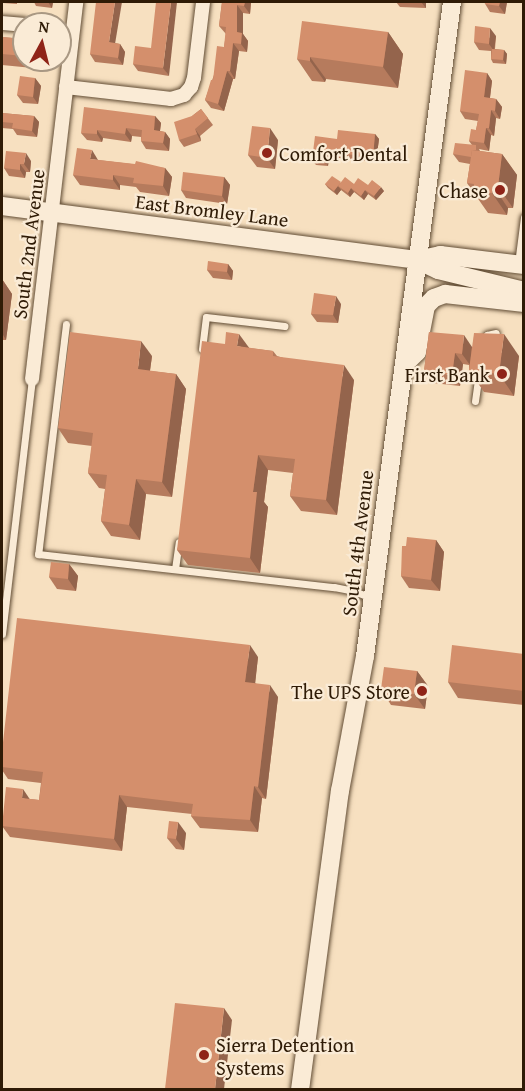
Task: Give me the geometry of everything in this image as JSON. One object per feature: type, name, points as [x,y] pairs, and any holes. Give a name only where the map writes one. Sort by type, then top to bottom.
[{"type":"main road","name":"South 4th Avenue","points":[[300,1089],[340,791],[373,600],[452,2]]},
{"type":"main road","name":"East Bromley Lane","points":[[2,206],[417,260],[438,270],[524,291]]},
{"type":"main road","name":"East Bromley Lane","points":[[417,260],[440,255],[521,264]]},
{"type":"main road","points":[[403,365],[417,352],[426,306],[434,298],[445,294],[524,303]]},
{"type":"street","points":[[66,87],[166,98],[180,97],[191,87],[203,2]]},
{"type":"street","name":"South 2nd Avenue","points":[[32,379],[66,72]]},
{"type":"lane","points":[[521,264],[524,217]]},
{"type":"lane","points":[[200,363],[206,317],[284,327]]},
{"type":"lane","points":[[66,324],[38,554],[334,587],[354,591],[373,600]]},
{"type":"lane","points":[[482,347],[487,335],[496,333]]},
{"type":"lane","points":[[475,401],[479,369]]},
{"type":"lane","name":"South 2nd Avenue","points":[[2,634],[32,379]]},
{"type":"lane","points":[[175,569],[179,535]]},
{"type":"lane","points":[[292,1089],[309,982],[316,970]]},
{"type":"building","points":[[96,2],[115,2],[109,42],[120,44],[118,58],[90,54]]},
{"type":"building","points":[[156,2],[171,2],[163,68],[133,64],[135,46],[151,48]]},
{"type":"building","points":[[222,2],[245,2],[244,6],[237,5],[237,32],[242,33],[241,44],[233,43],[230,71],[227,71],[218,104],[205,100],[211,80],[213,80],[217,46],[224,47],[226,27],[219,26]]},
{"type":"building","points":[[485,2],[500,2],[499,6],[485,4]]},
{"type":"building","points":[[302,21],[388,32],[383,67],[310,57],[310,61],[297,59]]},
{"type":"building","points":[[475,26],[490,28],[489,44],[474,42]]},
{"type":"building","points":[[2,37],[12,38],[12,55],[2,54]]},
{"type":"building","points":[[492,49],[504,50],[503,60],[491,59]]},
{"type":"building","points":[[465,70],[487,73],[484,97],[496,99],[495,111],[491,110],[484,143],[469,141],[471,129],[476,130],[479,114],[460,111]]},
{"type":"building","points":[[20,76],[35,78],[33,97],[17,95]]},
{"type":"building","points":[[84,107],[155,116],[154,130],[165,132],[163,143],[141,141],[142,130],[126,128],[125,134],[97,130],[97,134],[81,133]]},
{"type":"building","points":[[201,109],[208,118],[195,129],[197,134],[179,140],[174,122],[192,116]]},
{"type":"building","points":[[2,113],[34,116],[32,131],[12,128],[13,123],[2,122]]},
{"type":"building","points":[[252,126],[270,128],[267,158],[248,155]]},
{"type":"building","points":[[338,130],[375,134],[373,157],[326,152],[325,161],[312,160],[315,136],[337,139]]},
{"type":"building","points":[[455,143],[476,145],[476,150],[472,150],[471,157],[453,154]]},
{"type":"building","points":[[77,148],[92,150],[90,159],[135,164],[136,161],[165,168],[163,186],[133,183],[134,178],[113,175],[113,180],[73,175]]},
{"type":"building","points":[[472,150],[502,154],[498,187],[493,186],[492,193],[473,191],[474,184],[467,183]]},
{"type":"building","points":[[6,151],[26,153],[24,164],[20,164],[20,170],[4,168]]},
{"type":"building","points":[[183,172],[224,177],[222,196],[181,190]]},
{"type":"building","points":[[332,176],[341,182],[334,191],[325,184]]},
{"type":"building","points":[[345,177],[354,184],[358,178],[368,185],[372,180],[381,187],[374,196],[365,190],[361,196],[351,188],[348,193],[338,186]]},
{"type":"building","points":[[208,261],[228,264],[227,272],[207,270]]},
{"type":"building","points":[[314,293],[336,296],[333,315],[311,314]]},
{"type":"building","points":[[70,332],[141,341],[138,369],[176,374],[162,482],[136,479],[129,525],[101,521],[107,475],[88,473],[93,433],[58,428]]},
{"type":"building","points":[[226,332],[239,334],[237,346],[273,351],[273,356],[344,365],[326,500],[290,496],[295,459],[258,455],[253,492],[257,492],[250,558],[177,550],[202,341],[225,344]]},
{"type":"building","points":[[429,332],[464,335],[462,354],[455,353],[452,375],[424,371]]},
{"type":"building","points":[[474,333],[504,334],[499,374],[469,370]]},
{"type":"building","points":[[407,537],[436,540],[431,580],[401,576],[402,546],[406,546]]},
{"type":"building","points":[[51,562],[69,564],[68,579],[49,577]]},
{"type":"building","points":[[17,618],[250,645],[245,682],[270,685],[258,787],[254,786],[250,820],[191,816],[193,804],[119,795],[114,839],[2,826],[6,787],[23,789],[22,798],[39,800],[43,772],[2,767]]},
{"type":"building","points":[[452,645],[524,654],[524,691],[448,682]]},
{"type":"building","points":[[384,667],[417,671],[414,694],[381,689]]},
{"type":"building","points":[[169,821],[178,822],[176,839],[167,838]]},
{"type":"building","name":"Sierra Detention Systems","points":[[175,1003],[224,1008],[215,1089],[165,1089]]},
{"type":"place","name":"Comfort Dental","points":[[267,153]]},
{"type":"place","name":"Chase","points":[[500,190]]},
{"type":"place","name":"First Bank","points":[[502,374]]},
{"type":"place","name":"The UPS Store","points":[[422,691]]},
{"type":"place","name":"Sierra Detention Systems","points":[[204,1055]]}]
